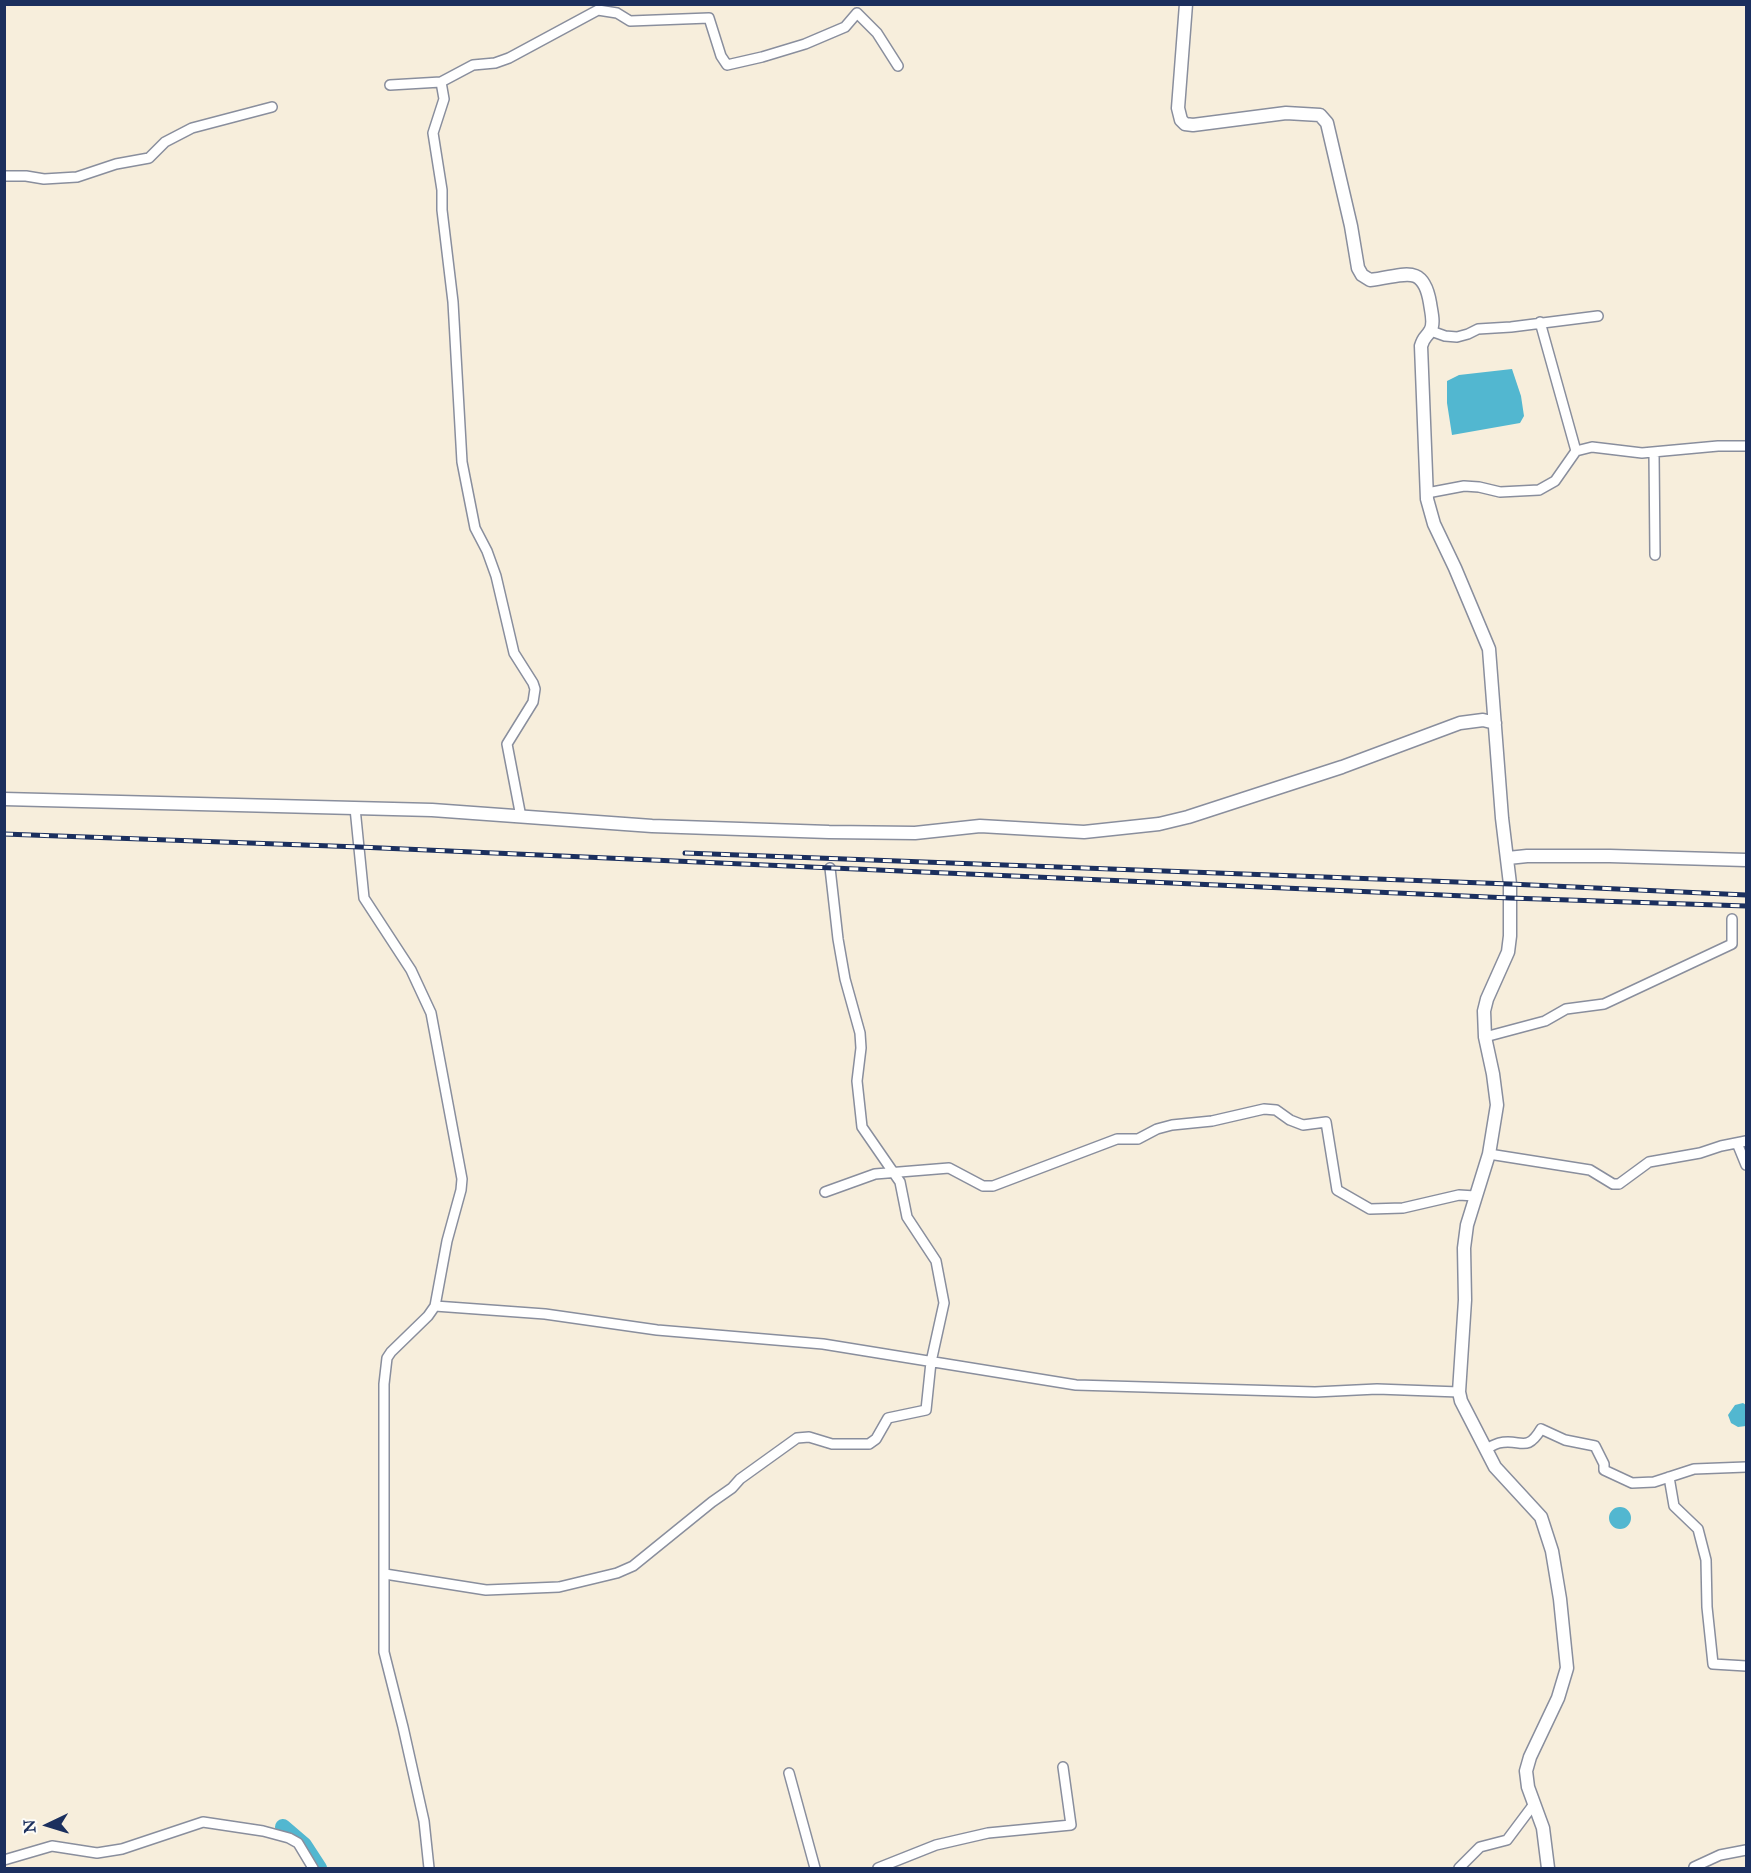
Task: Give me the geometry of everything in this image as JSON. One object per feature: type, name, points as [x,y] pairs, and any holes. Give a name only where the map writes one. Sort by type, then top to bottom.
[{"type":"street","points":[[1186,4],[1179,102],[1181,120],[1185,124],[1193,125],[1256,115],[1286,113],[1320,115],[1327,123],[1358,268],[1362,275],[1370,280],[1404,275],[1420,278],[1425,282],[1429,298],[1431,331],[1424,337],[1421,346],[1426,493],[1429,512],[1487,641],[1510,884],[1508,952],[1484,1011],[1485,1037],[1497,1105],[1489,1154],[1467,1225],[1464,1248],[1465,1300],[1459,1392],[1461,1401],[1501,1476],[1541,1517],[1552,1551],[1560,1599],[1567,1668],[1558,1698],[1530,1757],[1526,1771],[1528,1787],[1543,1828],[1548,1869]]},
{"type":"street","points":[[390,85],[441,82],[473,65],[495,63],[509,58],[598,10],[617,13],[630,21],[709,18],[721,56],[727,65],[805,44],[845,27],[857,13],[878,33],[898,66]]},
{"type":"street","points":[[441,82],[444,99],[433,133],[442,190],[442,210],[453,302],[462,462],[475,528],[496,576],[514,653],[535,689],[533,702],[507,744],[521,817]]},
{"type":"street","points":[[4,176],[44,179],[76,177],[116,164],[149,158],[165,141],[192,128],[272,107]]},
{"type":"street","points":[[1431,331],[1444,336],[1457,337],[1478,328],[1510,327],[1598,316]]},
{"type":"street","points":[[1540,322],[1576,451]]},
{"type":"street","points":[[1426,493],[1464,486],[1500,492],[1539,489],[1555,481],[1576,451],[1592,447],[1654,453],[1690,448],[1746,446]]},
{"type":"street","points":[[1654,453],[1655,555]]},
{"type":"street","points":[[4,799],[432,810],[652,826],[829,832],[915,833],[980,826],[1065,831],[1116,830],[1159,824],[1216,808],[1342,767],[1467,721],[1483,720],[1495,723]]},
{"type":"street","points":[[355,808],[364,898],[411,970],[431,1013],[462,1179],[447,1240],[435,1306],[428,1316],[391,1352],[385,1369],[384,1652],[424,1821],[429,1869]]},
{"type":"street","points":[[1508,858],[1527,855],[1746,860]]},
{"type":"street","points":[[385,1574],[486,1590],[559,1587],[617,1574],[633,1566],[732,1488],[740,1479],[797,1438],[809,1437],[832,1444],[869,1444],[876,1439],[888,1418],[926,1410],[931,1362],[944,1303],[936,1261],[907,1217],[900,1182],[862,1127],[857,1082],[861,1048],[860,1033],[837,939],[830,868]]},
{"type":"street","points":[[1485,1037],[1545,1021],[1566,1009],[1604,1004],[1732,944],[1732,919]]},
{"type":"street","points":[[825,1192],[875,1174],[949,1168],[982,1186],[993,1186],[1117,1139],[1138,1139],[1157,1129],[1172,1125],[1212,1121],[1264,1109],[1276,1110],[1290,1120],[1304,1125],[1326,1122],[1337,1190],[1370,1209],[1403,1208],[1459,1195],[1475,1196]]},
{"type":"street","points":[[1489,1154],[1590,1170],[1613,1184],[1619,1184],[1650,1162],[1700,1154],[1742,1142],[1746,1165]]},
{"type":"street","points":[[435,1306],[545,1314],[657,1330],[823,1344],[1076,1385],[1315,1392],[1377,1389],[1459,1392]]},
{"type":"street","points":[[1486,1449],[1501,1443],[1526,1445],[1534,1440],[1541,1429],[1565,1440],[1595,1446],[1604,1464],[1604,1470],[1632,1483],[1654,1482],[1694,1469],[1746,1467]]},
{"type":"street","points":[[1669,1477],[1674,1506],[1698,1529],[1707,1560],[1707,1607],[1713,1664],[1746,1666]]},
{"type":"street","points":[[878,1868],[936,1845],[988,1833],[1071,1825],[1063,1767]]},
{"type":"street","points":[[789,1773],[816,1869]]},
{"type":"street","points":[[1459,1869],[1480,1847],[1507,1840],[1534,1804]]},
{"type":"street","points":[[4,1860],[52,1846],[98,1853],[122,1849],[203,1822],[253,1829],[289,1838],[298,1844],[314,1869]]},
{"type":"street","points":[[1694,1867],[1720,1855],[1746,1850]]},
{"type":"water","points":[[1512,369],[1521,396],[1524,416],[1520,423],[1452,435],[1447,403],[1447,381],[1459,375]]},
{"type":"water","points":[[1743,1403],[1746,1405],[1746,1426],[1738,1427],[1731,1423],[1728,1415],[1735,1405]]},
{"type":"water","points":[[1616,1507],[1624,1507],[1631,1514],[1631,1522],[1624,1529],[1616,1529],[1609,1522],[1609,1514]]},
{"type":"waterway","points":[[283,1827],[304,1845],[319,1868]]},
{"type":"waterway","points":[[283,1827],[304,1845],[319,1868]]},
{"type":"railway","points":[[4,834],[1746,906]]},
{"type":"railway","points":[[685,853],[1746,895]]}]
